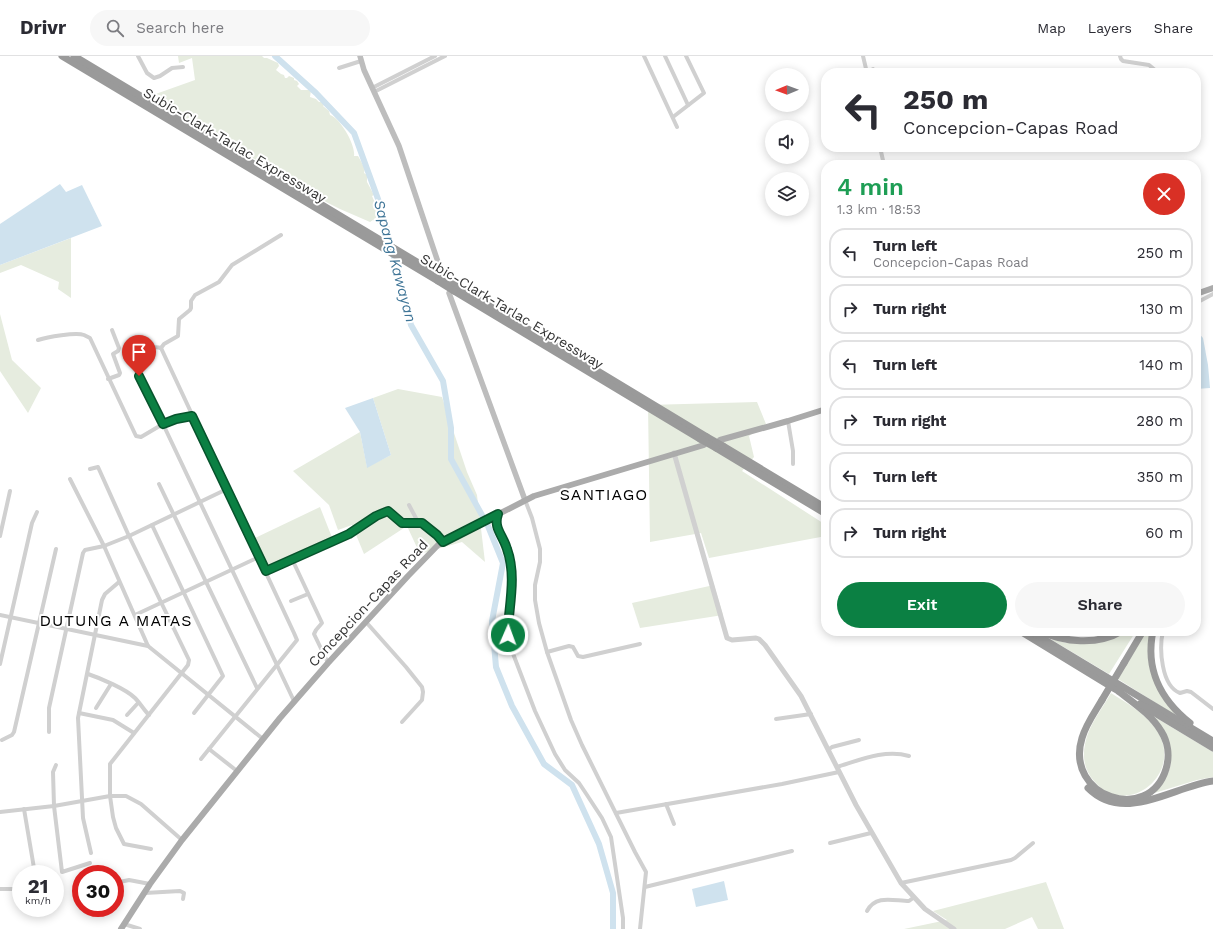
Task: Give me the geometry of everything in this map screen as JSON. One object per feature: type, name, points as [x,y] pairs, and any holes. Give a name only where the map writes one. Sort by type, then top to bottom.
[{"type":"highway","name":"Subic-Clark-Tarlac Expressway","points":[[62,56],[367,235]]},
{"type":"highway","name":"Subic-Clark-Tarlac Expressway","points":[[74,56],[420,268],[439,277],[452,289],[704,440],[719,444],[821,505]]},
{"type":"highway","name":"Subic-Clark-Tarlac Expressway","points":[[719,444],[821,511]]},
{"type":"highway","points":[[1028,636],[1213,748]]},
{"type":"highway","points":[[1038,636],[1213,740]]},
{"type":"highway","points":[[1054,636],[1066,640],[1085,641],[1101,639],[1109,636]]},
{"type":"highway","points":[[1136,636],[1081,730],[1076,743],[1075,753],[1078,773],[1088,788],[1096,796],[1114,803],[1130,804],[1197,784],[1213,781]]},
{"type":"highway","points":[[1122,662],[1140,636]]},
{"type":"highway","points":[[1152,636],[1152,665],[1162,692],[1171,705],[1184,718],[1213,740]]},
{"type":"highway","points":[[1100,699],[1082,739],[1079,753],[1085,775],[1095,788],[1110,797],[1128,799],[1143,796],[1158,783],[1164,773],[1168,762],[1166,739],[1152,719],[1117,690]]},
{"type":"main road","points":[[361,58],[373,90],[399,146],[439,277]]},
{"type":"main road","points":[[1201,292],[1213,288]]},
{"type":"main road","points":[[452,289],[525,500]]},
{"type":"main road","points":[[719,444],[821,411]]},
{"type":"main road","name":"Concepcion-Capas Road","points":[[123,927],[150,884],[182,840],[294,701],[408,576],[443,542],[525,500],[674,453],[704,440]]},
{"type":"street","points":[[138,56],[147,73],[154,78],[172,68],[182,67]]},
{"type":"street","points":[[373,90],[435,56]]},
{"type":"street","points":[[373,90],[445,56]]},
{"type":"street","points":[[645,56],[678,127]]},
{"type":"street","points":[[665,56],[688,106]]},
{"type":"street","points":[[673,117],[704,94],[686,56]]},
{"type":"street","points":[[863,56],[867,68]]},
{"type":"street","points":[[1120,56],[1123,60],[1149,65],[1153,68]]},
{"type":"street","points":[[339,68],[361,58]]},
{"type":"street","points":[[160,348],[178,336],[179,319],[192,308],[191,301],[195,295],[219,282],[232,265],[281,235]]},
{"type":"street","points":[[1201,300],[1213,294]]},
{"type":"street","points":[[108,379],[119,375],[120,373],[113,354],[118,351],[119,348],[112,330]]},
{"type":"street","points":[[38,340],[48,337],[78,334],[90,338],[136,436],[141,436],[176,419],[192,416]]},
{"type":"street","points":[[160,348],[150,348],[132,358],[131,361],[200,501],[294,701]]},
{"type":"street","points":[[160,348],[296,637],[295,643],[278,665],[257,688],[201,759]]},
{"type":"street","points":[[788,421],[793,450],[793,464]]},
{"type":"street","points":[[674,453],[725,635],[727,638],[732,640],[756,638],[760,640],[801,696],[838,770],[901,883],[913,898],[925,909],[954,929]]},
{"type":"street","points":[[90,470],[98,467],[129,536],[189,660],[188,665],[182,674],[110,764],[110,796],[116,828],[122,842],[126,845],[151,849]]},
{"type":"street","points":[[70,478],[104,546],[148,646],[263,739]]},
{"type":"street","points":[[159,484],[173,516],[257,688]]},
{"type":"street","points":[[48,732],[49,708],[83,553],[87,549],[104,546],[129,536],[227,489]]},
{"type":"street","points":[[0,536],[10,491]]},
{"type":"street","points":[[525,500],[532,518],[540,549],[540,562],[535,585],[535,600],[540,631],[582,746],[645,869],[646,876],[640,929]]},
{"type":"street","points":[[409,506],[418,522]]},
{"type":"street","points":[[266,571],[349,534],[385,511],[390,511],[402,523],[418,522],[426,525],[443,542]]},
{"type":"street","points":[[0,664],[32,523],[37,512]]},
{"type":"street","points":[[496,515],[496,524],[507,547],[511,560],[512,576],[508,627],[512,651],[534,711],[555,754],[565,770],[579,783],[602,818],[611,838],[623,918],[623,929]]},
{"type":"street","points":[[152,525],[223,676],[194,713]]},
{"type":"street","points":[[2,740],[12,735],[14,732],[56,549]]},
{"type":"street","points":[[135,616],[259,558]]},
{"type":"street","points":[[292,559],[322,623]]},
{"type":"street","points":[[91,854],[83,818],[78,731],[79,714],[105,594],[119,582]]},
{"type":"street","points":[[291,601],[308,594]]},
{"type":"street","points":[[0,615],[148,646]]},
{"type":"street","points":[[327,619],[314,634],[328,663]]},
{"type":"street","points":[[366,622],[422,687],[422,700],[402,722]]},
{"type":"street","points":[[1162,636],[1161,647],[1162,663],[1171,685],[1180,694],[1187,691],[1191,692],[1213,710]]},
{"type":"street","points":[[547,652],[569,646],[573,647],[580,658],[583,658],[640,644]]},
{"type":"street","points":[[88,674],[98,677],[132,696],[149,715]]},
{"type":"street","points":[[96,708],[111,684]]},
{"type":"street","points":[[127,715],[138,703]]},
{"type":"street","points":[[79,714],[113,720],[134,733]]},
{"type":"street","points":[[776,719],[811,714]]},
{"type":"street","points":[[828,750],[832,747],[858,740]]},
{"type":"street","points":[[210,749],[237,771]]},
{"type":"street","points":[[616,813],[782,784],[838,770],[887,753],[897,753],[909,756]]},
{"type":"street","points":[[56,765],[53,772],[54,806],[62,872],[90,863]]},
{"type":"street","points":[[0,812],[54,806],[120,795],[131,798],[152,813],[182,840]]},
{"type":"street","points":[[666,804],[674,824]]},
{"type":"street","points":[[24,809],[33,865]]},
{"type":"street","points":[[830,843],[872,833]]},
{"type":"street","points":[[901,883],[1011,860],[1016,858],[1033,843]]},
{"type":"street","points":[[645,886],[792,851]]},
{"type":"street","points":[[124,881],[129,880],[150,884]]},
{"type":"street","points":[[0,889],[12,889]]},
{"type":"street","points":[[145,892],[180,891],[184,893],[183,898]]},
{"type":"street","points":[[867,911],[870,905],[877,900],[909,901],[913,898]]},
{"type":"street","points":[[123,927],[140,929]]},
{"type":"shaded area","points":[[178,56],[262,56],[278,63],[279,66],[276,70],[284,75],[285,78],[289,76],[294,78],[294,80],[299,84],[297,86],[301,90],[311,90],[310,97],[325,104],[323,106],[329,111],[330,115],[343,126],[350,139],[354,156],[358,156],[365,169],[364,173],[367,175],[367,182],[374,195],[372,196],[379,212],[376,215],[378,224],[373,220],[370,222],[328,203],[226,142],[223,143],[150,96],[195,80],[192,58],[179,63]]},
{"type":"shaded area","points":[[71,238],[71,298],[58,289],[59,282],[21,265],[0,273],[0,265]]},
{"type":"shaded area","points":[[0,314],[12,360],[41,388],[28,413],[0,371]]},
{"type":"shaded area","points":[[398,389],[442,397],[467,472],[477,495],[485,562],[462,542],[420,554],[407,526],[364,554],[352,525],[338,530],[329,505],[293,471],[360,432],[367,467],[391,455],[373,398]]},
{"type":"shaded area","points":[[757,402],[766,424],[749,436],[754,457],[742,471],[821,522],[821,537],[709,558],[701,533],[650,542],[648,405]]},
{"type":"shaded area","points":[[320,507],[333,540],[266,569],[253,539]]},
{"type":"shaded area","points":[[714,585],[723,615],[640,628],[632,603]]},
{"type":"shaded area","points":[[1109,636],[1133,636],[1109,674],[1052,640],[1066,643]]},
{"type":"shaded area","points":[[1143,636],[1151,636],[1149,659],[1176,714],[1175,715],[1118,679]]},
{"type":"shaded area","points":[[1111,693],[1148,719],[1162,741],[1164,758],[1160,773],[1150,785],[1138,793],[1123,796],[1108,792],[1094,781],[1086,769],[1084,759],[1084,749],[1089,731]]},
{"type":"shaded area","points":[[1153,716],[1213,752],[1213,777],[1197,780],[1148,795],[1164,780],[1171,765],[1169,751]]},
{"type":"shaded area","points":[[1046,882],[1064,929],[1038,929],[1032,917],[1005,929],[904,929],[947,920],[933,911]]},
{"type":"water","points":[[60,184],[66,192],[82,185],[102,226],[0,265],[0,224]]},
{"type":"water","points":[[1201,336],[1203,338],[1208,365],[1210,388],[1201,389]]},
{"type":"water","points":[[373,398],[391,455],[367,468],[360,432],[345,408]]},
{"type":"water","points":[[724,881],[728,900],[696,907],[692,889]]},
{"type":"waterway","name":"Sapang Kawayan","points":[[275,56],[316,93],[354,133],[382,210],[411,325],[443,381],[451,428],[451,459],[488,526],[503,563],[492,621],[496,667],[512,706],[544,764],[572,785],[599,844],[613,893],[613,929]]},
{"type":"district","name":"SANTIAGO","points":[[604,494]]},
{"type":"district","name":"DUTUNG A MATAS","points":[[116,620]]},
{"type":"route","points":[[139,376],[163,424],[176,419],[192,416],[266,571],[349,534],[385,511],[390,511],[402,523],[418,522],[426,525],[443,542],[498,514],[496,524],[507,547],[511,560],[512,576],[508,635]]}]
